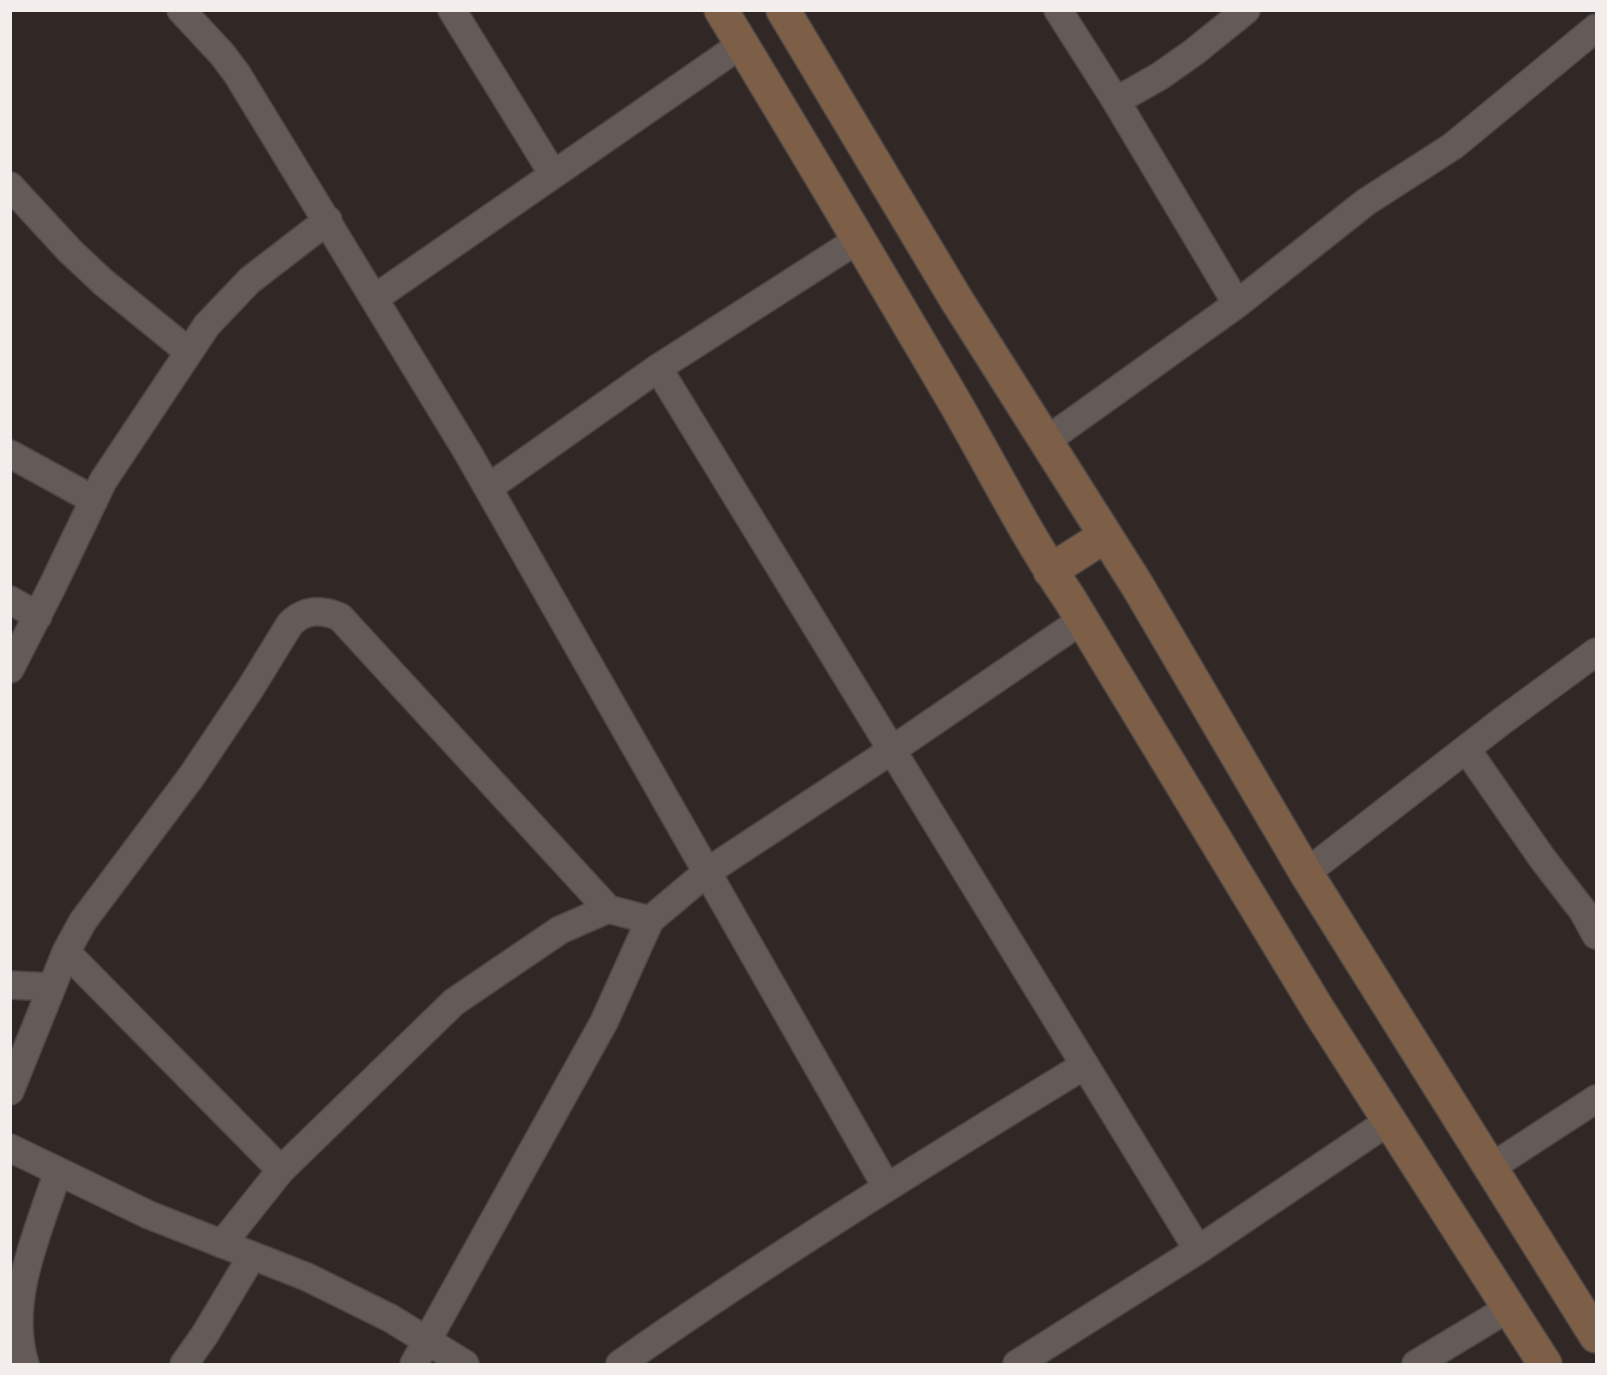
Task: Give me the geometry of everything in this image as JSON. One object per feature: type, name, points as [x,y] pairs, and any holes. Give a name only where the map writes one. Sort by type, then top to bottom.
[{"type":"street","points":[[181,10],[222,54],[237,74],[375,298],[488,488],[886,1186]]},
{"type":"street","points":[[452,10],[553,174]]},
{"type":"street","points":[[721,10],[956,404],[1050,572],[1082,620],[1319,1011],[1545,1365]]},
{"type":"street","points":[[783,10],[956,299],[1137,585],[1306,873],[1596,1336]]},
{"type":"street","points":[[1058,10],[1116,101],[1237,304]]},
{"type":"street","points":[[1116,101],[1160,76],[1246,10]]},
{"type":"street","points":[[1046,441],[1237,304],[1366,202],[1454,147],[1596,28]]},
{"type":"street","points":[[375,298],[741,44]]},
{"type":"street","points":[[10,186],[70,251],[189,352]]},
{"type":"street","points":[[10,669],[107,475],[207,325],[250,280],[328,220]]},
{"type":"street","points":[[488,488],[658,368],[859,240]]},
{"type":"street","points":[[658,368],[1198,1250]]},
{"type":"street","points":[[10,454],[94,500]]},
{"type":"street","points":[[1050,572],[1105,536]]},
{"type":"street","points":[[10,600],[38,615]]},
{"type":"street","points":[[10,1091],[66,952],[83,921],[204,758],[290,624],[304,613],[327,611],[340,617],[608,909],[650,920]]},
{"type":"street","points":[[414,1365],[604,1022],[650,920],[707,872],[892,750],[1082,620]]},
{"type":"street","points":[[1306,873],[1511,714],[1596,652]]},
{"type":"street","points":[[1467,750],[1542,858],[1590,906],[1596,935]]},
{"type":"street","points":[[222,1244],[281,1170],[454,1002],[561,930],[608,909]]},
{"type":"street","points":[[66,952],[281,1170]]},
{"type":"street","points":[[10,986],[52,987]]},
{"type":"street","points":[[620,1365],[705,1305],[886,1186],[1085,1065]]},
{"type":"street","points":[[1490,1168],[1596,1099]]},
{"type":"street","points":[[1017,1365],[1198,1250],[1389,1121]]},
{"type":"street","points":[[10,1148],[149,1215],[307,1277],[390,1318],[465,1365]]},
{"type":"street","points":[[25,1365],[19,1322],[21,1287],[58,1171]]},
{"type":"street","points":[[184,1365],[252,1256]]},
{"type":"street","points":[[1416,1365],[1509,1308]]}]
